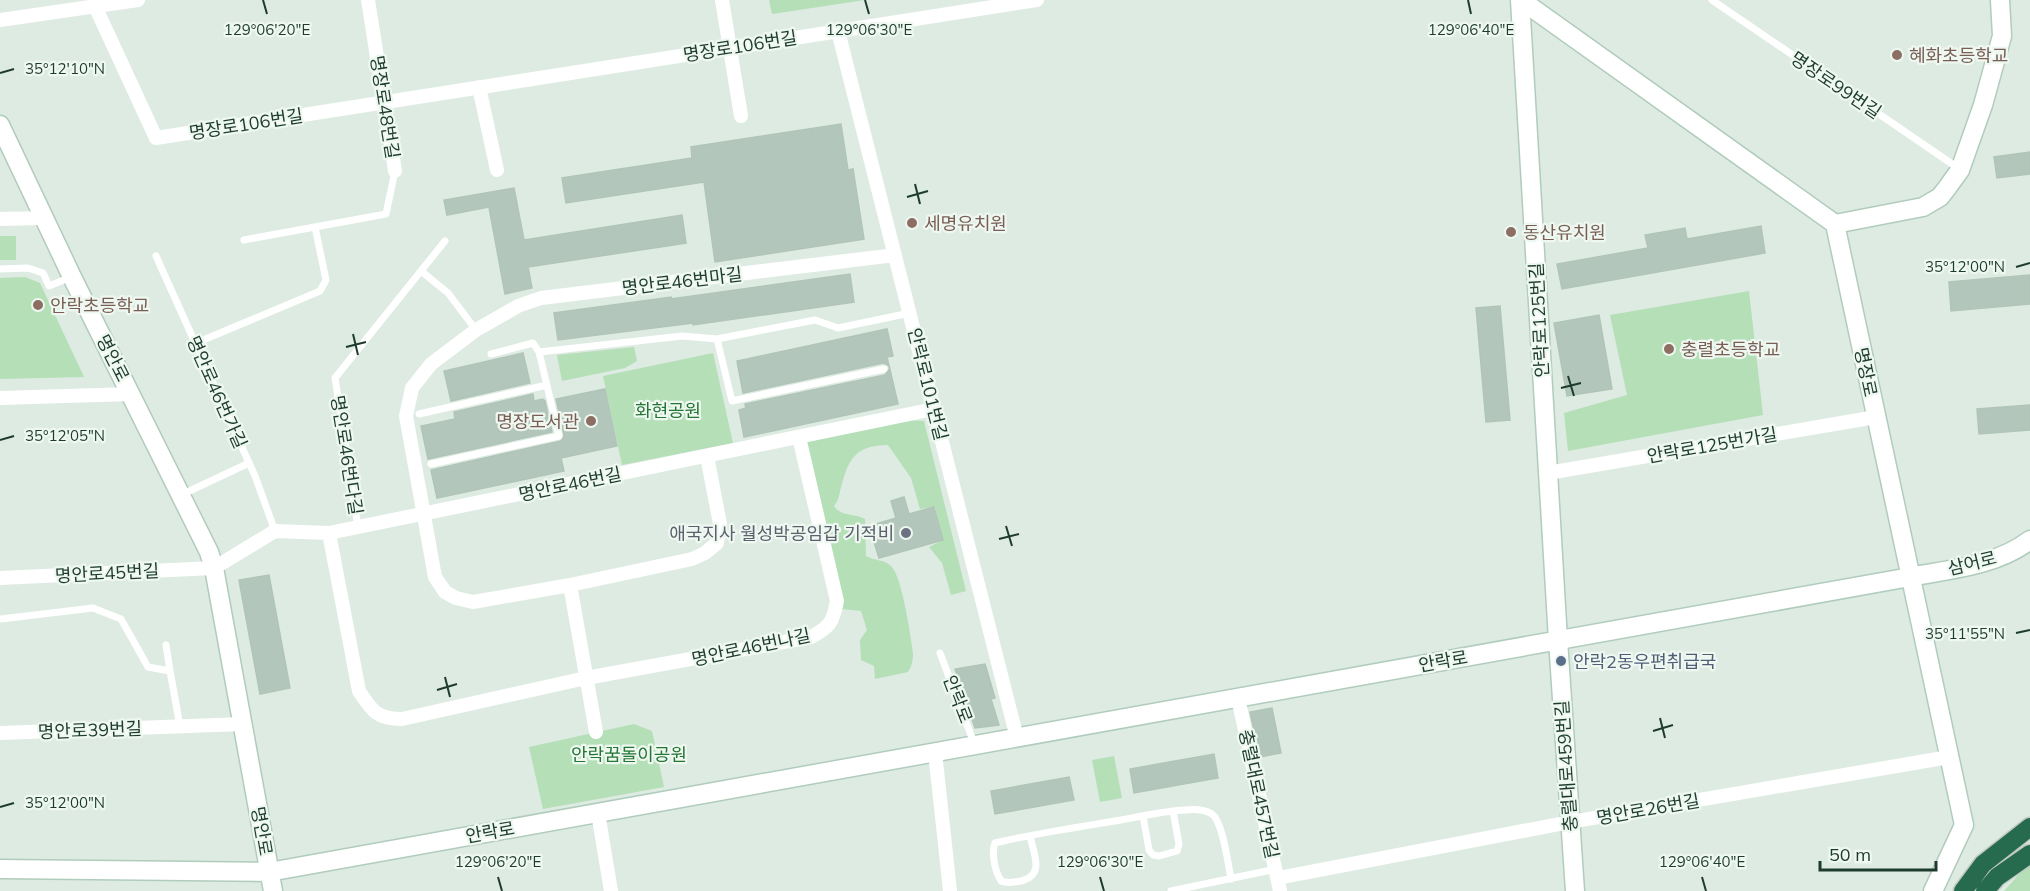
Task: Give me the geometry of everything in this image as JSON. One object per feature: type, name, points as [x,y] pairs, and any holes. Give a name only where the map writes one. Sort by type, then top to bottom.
[{"type":"highway","points":[[1963,891],[1983,864],[2030,827]]},
{"type":"highway","points":[[1985,891],[1997,877],[2030,854]]},
{"type":"main road","points":[[1520,0],[1835,224],[1923,207],[1932,203],[1944,192],[1960,170],[1983,105],[2002,36],[2000,0]]},
{"type":"main road","name":"안락로125번길","points":[[1520,0],[1558,640]]},
{"type":"main road","name":"명안로","points":[[0,124],[72,277],[206,544],[214,568],[273,891]]},
{"type":"main road","name":"명장로","points":[[1835,224],[1964,825],[1933,891]]},
{"type":"main road","name":"삼어로","points":[[1910,577],[1993,560],[2011,553],[2030,540]]},
{"type":"main road","name":"안락로","points":[[0,869],[269,872],[1910,577]]},
{"type":"main road","name":"충렬대로459번길","points":[[1558,640],[1575,891]]},
{"type":"street","points":[[0,20],[138,0]]},
{"type":"street","name":"명장로48번길","points":[[368,0],[395,171]]},
{"type":"street","points":[[722,0],[741,116]]},
{"type":"street","name":"명장로106번길","points":[[95,6],[156,138],[1004,3],[1037,0]]},
{"type":"street","name":"안락로101번길","points":[[838,31],[1017,738]]},
{"type":"street","points":[[479,87],[497,170]]},
{"type":"street","points":[[0,219],[44,219]]},
{"type":"street","name":"명안로46번마길","points":[[707,456],[720,524],[717,543],[705,553],[692,559],[570,585],[473,602],[456,598],[445,592],[435,577],[406,416],[412,388],[431,364],[476,330],[518,306],[541,298],[895,255]]},
{"type":"street","points":[[0,398],[132,394]]},
{"type":"street","name":"명안로46번길","points":[[275,531],[329,533],[934,409]]},
{"type":"street","name":"안락로125번가길","points":[[1548,473],[1876,417]]},
{"type":"street","name":"명안로46번나길","points":[[329,533],[359,691],[372,711],[391,719],[402,719],[586,678],[811,638],[825,629],[834,618],[837,601],[799,437]]},
{"type":"street","points":[[214,568],[275,531]]},
{"type":"street","name":"명안로45번길","points":[[0,578],[214,568]]},
{"type":"street","points":[[570,585],[596,732]]},
{"type":"street","name":"충렬대로457번길","points":[[1238,698],[1278,879]]},
{"type":"street","name":"명안로39번길","points":[[0,733],[243,724]]},
{"type":"street","points":[[934,752],[950,891]]},
{"type":"street","name":"명안로26번길","points":[[1278,879],[1570,822],[1949,757]]},
{"type":"street","points":[[598,813],[612,891]]},
{"type":"lane","name":"명장로99번길","points":[[1712,0],[1960,170]]},
{"type":"lane","name":"명장로48번길","points":[[244,240],[386,214],[395,171]]},
{"type":"lane","points":[[196,343],[320,291],[326,279],[315,227]]},
{"type":"lane","name":"명안로46번다길","points":[[358,527],[335,378],[445,241]]},
{"type":"lane","name":"명안로46번가길","points":[[156,256],[249,463],[275,531]]},
{"type":"lane","points":[[0,269],[28,268],[43,273],[49,286],[72,277]]},
{"type":"lane","points":[[421,271],[448,293],[476,330]]},
{"type":"lane","points":[[539,352],[682,336],[717,339],[815,320],[838,328],[910,313]]},
{"type":"lane","points":[[717,339],[732,401],[884,369]]},
{"type":"lane","points":[[431,464],[559,436],[539,352],[533,343],[491,354]]},
{"type":"lane","points":[[419,414],[547,385]]},
{"type":"lane","points":[[181,495],[249,463]]},
{"type":"lane","points":[[1,619],[93,608],[121,620],[148,667],[170,671]]},
{"type":"lane","points":[[166,645],[180,726]]},
{"type":"lane","name":"안락로","points":[[940,653],[975,745]]},
{"type":"lane","points":[[1030,836],[1037,869],[1034,875],[1028,879],[1007,883],[1001,881],[992,849],[995,843],[1030,836],[1143,816],[1201,810],[1211,813],[1218,820],[1231,879]]},
{"type":"lane","points":[[1143,816],[1149,850],[1153,855],[1159,856],[1178,851],[1179,844],[1173,812]]},
{"type":"lane","points":[[1171,891],[1231,879],[1278,879]]},
{"type":"green space","points":[[769,0],[865,0],[772,14]]},
{"type":"green space","points":[[0,236],[16,236],[16,260],[0,260]]},
{"type":"green space","points":[[25,277],[40,283],[84,377],[0,379],[0,278]]},
{"type":"green space","points":[[1749,291],[1763,415],[1568,451],[1564,413],[1627,395],[1610,315]]},
{"type":"green space","points":[[634,347],[637,361],[625,368],[562,381],[557,355]]},
{"type":"green space","name":"화현공원","points":[[713,353],[733,443],[622,465],[603,376]]},
{"type":"green space","points":[[905,420],[924,421],[966,591],[951,595],[942,563],[929,547],[943,540],[935,507],[920,509],[911,478],[888,445],[870,447],[857,454],[848,466],[834,506],[840,512],[865,519],[866,556],[886,563],[896,573],[906,608],[913,654],[908,672],[875,679],[874,666],[861,660],[860,640],[867,630],[861,611],[842,609],[801,439]]},
{"type":"green space","name":"안락꿈돌이공원","points":[[634,724],[652,731],[664,787],[543,809],[529,747]]},
{"type":"green space","points":[[1114,756],[1122,798],[1100,802],[1092,760]]},
{"type":"green space","points":[[2030,861],[2030,891],[2004,891],[2028,864]]},
{"type":"building","points":[[841,124],[848,170],[853,169],[864,239],[715,262],[704,182],[566,203],[562,178],[692,158],[691,147]]},
{"type":"building","points":[[2030,152],[2030,174],[1997,178],[1994,157]]},
{"type":"building","points":[[514,188],[524,240],[682,215],[686,243],[528,267],[532,288],[505,294],[489,207],[447,215],[444,200]]},
{"type":"building","points":[[1761,226],[1765,253],[1562,289],[1557,264],[1648,248],[1645,235],[1685,228],[1687,239]]},
{"type":"building","points":[[850,274],[854,302],[693,325],[693,323],[558,340],[554,313]]},
{"type":"building","points":[[2030,275],[2030,304],[1951,311],[1949,282]]},
{"type":"building","points":[[1500,306],[1510,420],[1486,422],[1476,308]]},
{"type":"building","points":[[1599,315],[1612,389],[1567,396],[1554,323]]},
{"type":"building","points":[[887,329],[893,356],[887,357],[889,367],[883,363],[743,393],[737,361]]},
{"type":"building","points":[[523,353],[530,383],[451,401],[444,371]]},
{"type":"building","points":[[890,368],[898,404],[744,437],[739,410],[746,408],[745,404],[885,375]]},
{"type":"building","points":[[605,389],[617,446],[561,458],[564,471],[437,498],[431,470],[561,441],[564,435],[556,399]]},
{"type":"building","points":[[533,394],[534,401],[543,399],[545,401],[552,432],[428,459],[421,426],[455,419],[454,412]]},
{"type":"building","points":[[2030,405],[2030,430],[1979,434],[1977,409]]},
{"type":"building","name":"애국지사 월성박공임갑 기적비","points":[[904,497],[909,514],[934,507],[943,540],[879,558],[869,526],[896,518],[891,501]]},
{"type":"building","points":[[269,575],[290,688],[260,694],[239,580]]},
{"type":"building","points":[[985,664],[995,698],[991,699],[999,725],[975,728],[955,669]]},
{"type":"building","points":[[1272,708],[1281,753],[1260,757],[1250,712]]},
{"type":"building","points":[[1214,754],[1218,778],[1134,793],[1130,769]]},
{"type":"building","points":[[1069,777],[1074,800],[995,814],[991,791]]},
{"type":"place","name":"혜화초등학교","points":[[1897,55]]},
{"type":"place","name":"세명유치원","points":[[912,223]]},
{"type":"place","name":"동산유치원","points":[[1511,232]]},
{"type":"place","name":"안락초등학교","points":[[38,305]]},
{"type":"place","name":"충렬초등학교","points":[[1669,349]]},
{"type":"place","name":"명장도서관","points":[[591,421]]},
{"type":"place","name":"애국지사 월성박공임갑 기적비","points":[[906,533]]},
{"type":"place","name":"안락2동우편취급국","points":[[1561,661]]}]
